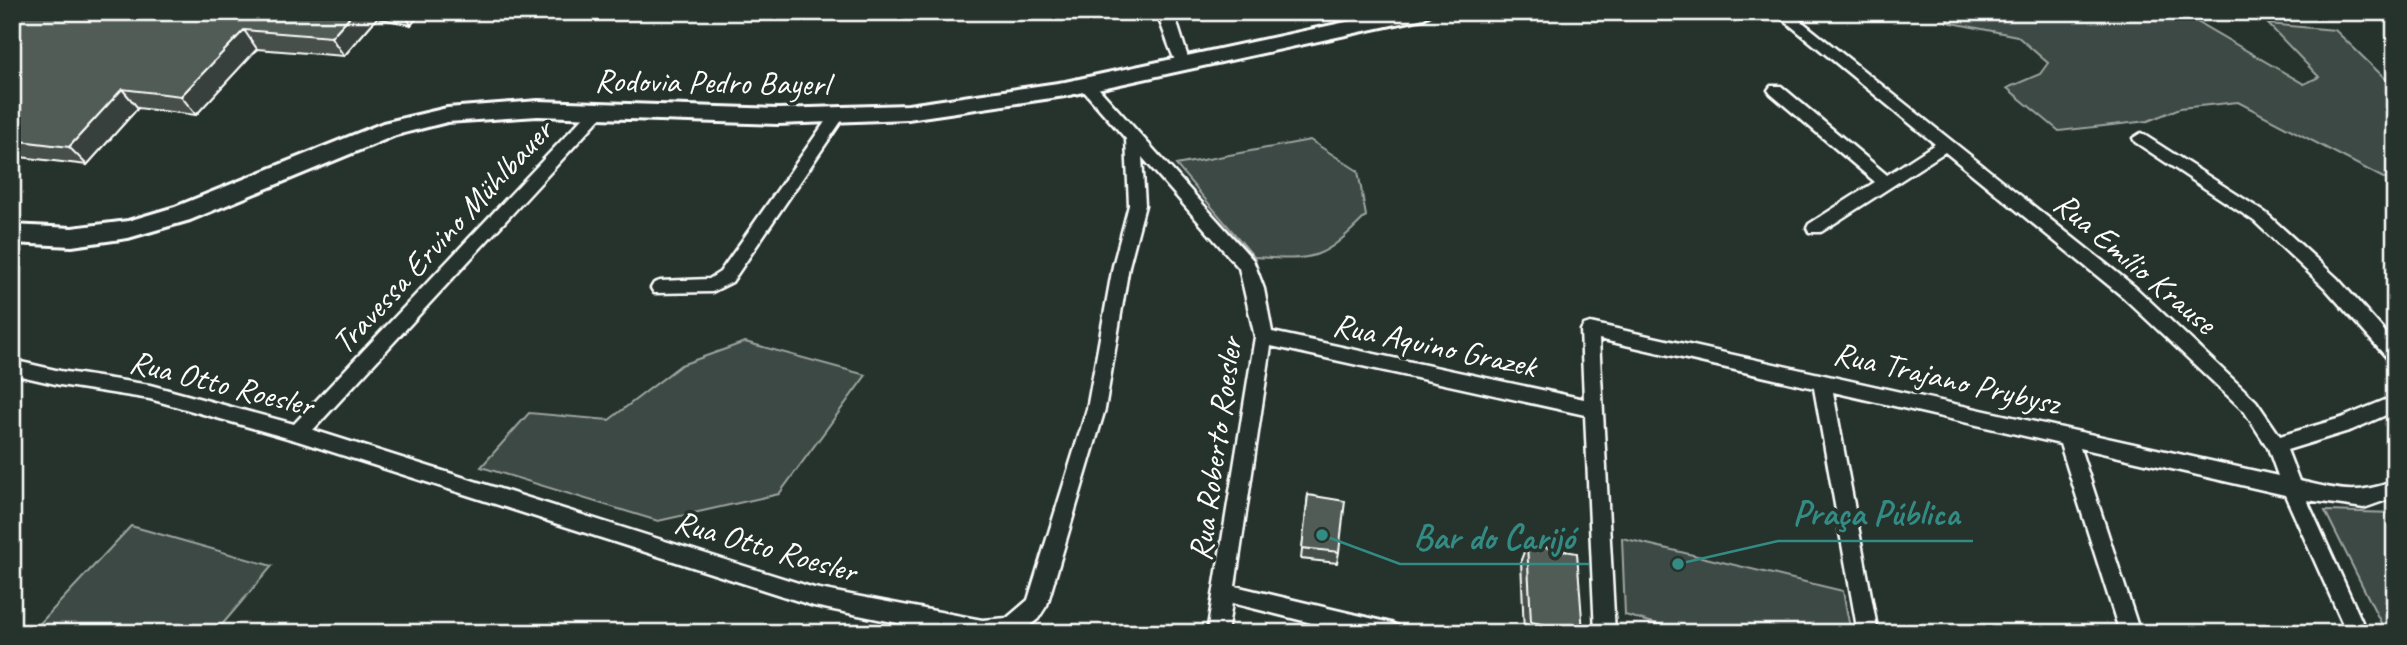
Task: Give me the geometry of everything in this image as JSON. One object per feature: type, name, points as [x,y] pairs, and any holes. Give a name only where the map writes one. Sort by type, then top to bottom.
[{"type":"main road","name":"Rodovia Pedro Bayerl","points":[[12,234],[82,237],[152,224],[227,199],[350,143],[448,114],[502,110],[837,116],[978,105],[1087,85],[1424,12]]},
{"type":"street","points":[[1162,12],[1170,23],[1183,64]]},
{"type":"street","name":"Rua Emílio Krause","points":[[1781,12],[2155,314],[2250,406],[2276,445],[2291,486],[2357,633]]},
{"type":"street","name":"Rua Roberto Roesler","points":[[1087,85],[1247,265],[1255,289],[1264,337],[1217,633]]},
{"type":"street","points":[[1776,90],[1886,183]]},
{"type":"street","name":"Travessa Ervino Mühlbauer","points":[[298,433],[598,111]]},
{"type":"street","points":[[660,288],[712,285],[726,276],[837,116]]},
{"type":"street","points":[[2141,138],[2260,217],[2331,283],[2395,355]]},
{"type":"street","name":"Rua Otto Roesler","points":[[12,367],[60,378],[150,392],[298,433],[814,597],[982,630],[1007,631],[1024,621],[1037,605],[1096,409],[1121,266],[1137,205],[1133,139]]},
{"type":"street","points":[[1815,228],[1945,145]]},
{"type":"street","name":"Rua Trajano Prybysz","points":[[1594,409],[1590,330],[2337,498],[2364,500],[2395,489]]},
{"type":"street","name":"Rua Aquino Grazek","points":[[1264,337],[1594,409]]},
{"type":"street","points":[[1822,382],[1868,633]]},
{"type":"street","points":[[2276,445],[2345,425],[2395,402]]},
{"type":"street","points":[[1594,409],[1605,633]]},
{"type":"street","points":[[2067,436],[2130,633]]},
{"type":"street","points":[[1223,592],[1391,633]]},
{"type":"shaded area","points":[[1947,12],[2180,12],[2304,84],[2319,77],[2268,24],[2335,30],[2395,88],[2395,184],[2238,102],[2180,108],[2148,121],[2059,131],[2007,88],[2040,74],[2048,63],[2017,36],[1947,22]]},
{"type":"shaded area","points":[[1310,140],[1358,171],[1366,216],[1339,242],[1317,255],[1291,258],[1254,257],[1176,165]]},
{"type":"shaded area","points":[[745,342],[866,375],[779,494],[658,521],[481,467],[529,413],[609,420],[681,365]]},
{"type":"shaded area","points":[[2325,511],[2395,513],[2395,633],[2386,633]]},
{"type":"shaded area","points":[[131,526],[272,566],[215,633],[31,633]]},
{"type":"shaded area","points":[[1622,538],[1843,591],[1851,633],[1689,633],[1625,615]]},
{"type":"building","points":[[12,12],[354,12],[331,37],[244,30],[181,96],[122,89],[69,147],[12,140]]},
{"type":"building","points":[[1308,495],[1345,501],[1339,552],[1302,548]]},
{"type":"building","points":[[1527,544],[1577,553],[1583,632],[1531,622]]},
{"type":"place","name":"Bar do Carijó","points":[[1322,535]]},
{"type":"place","name":"Praça Pública","points":[[1678,564]]}]
